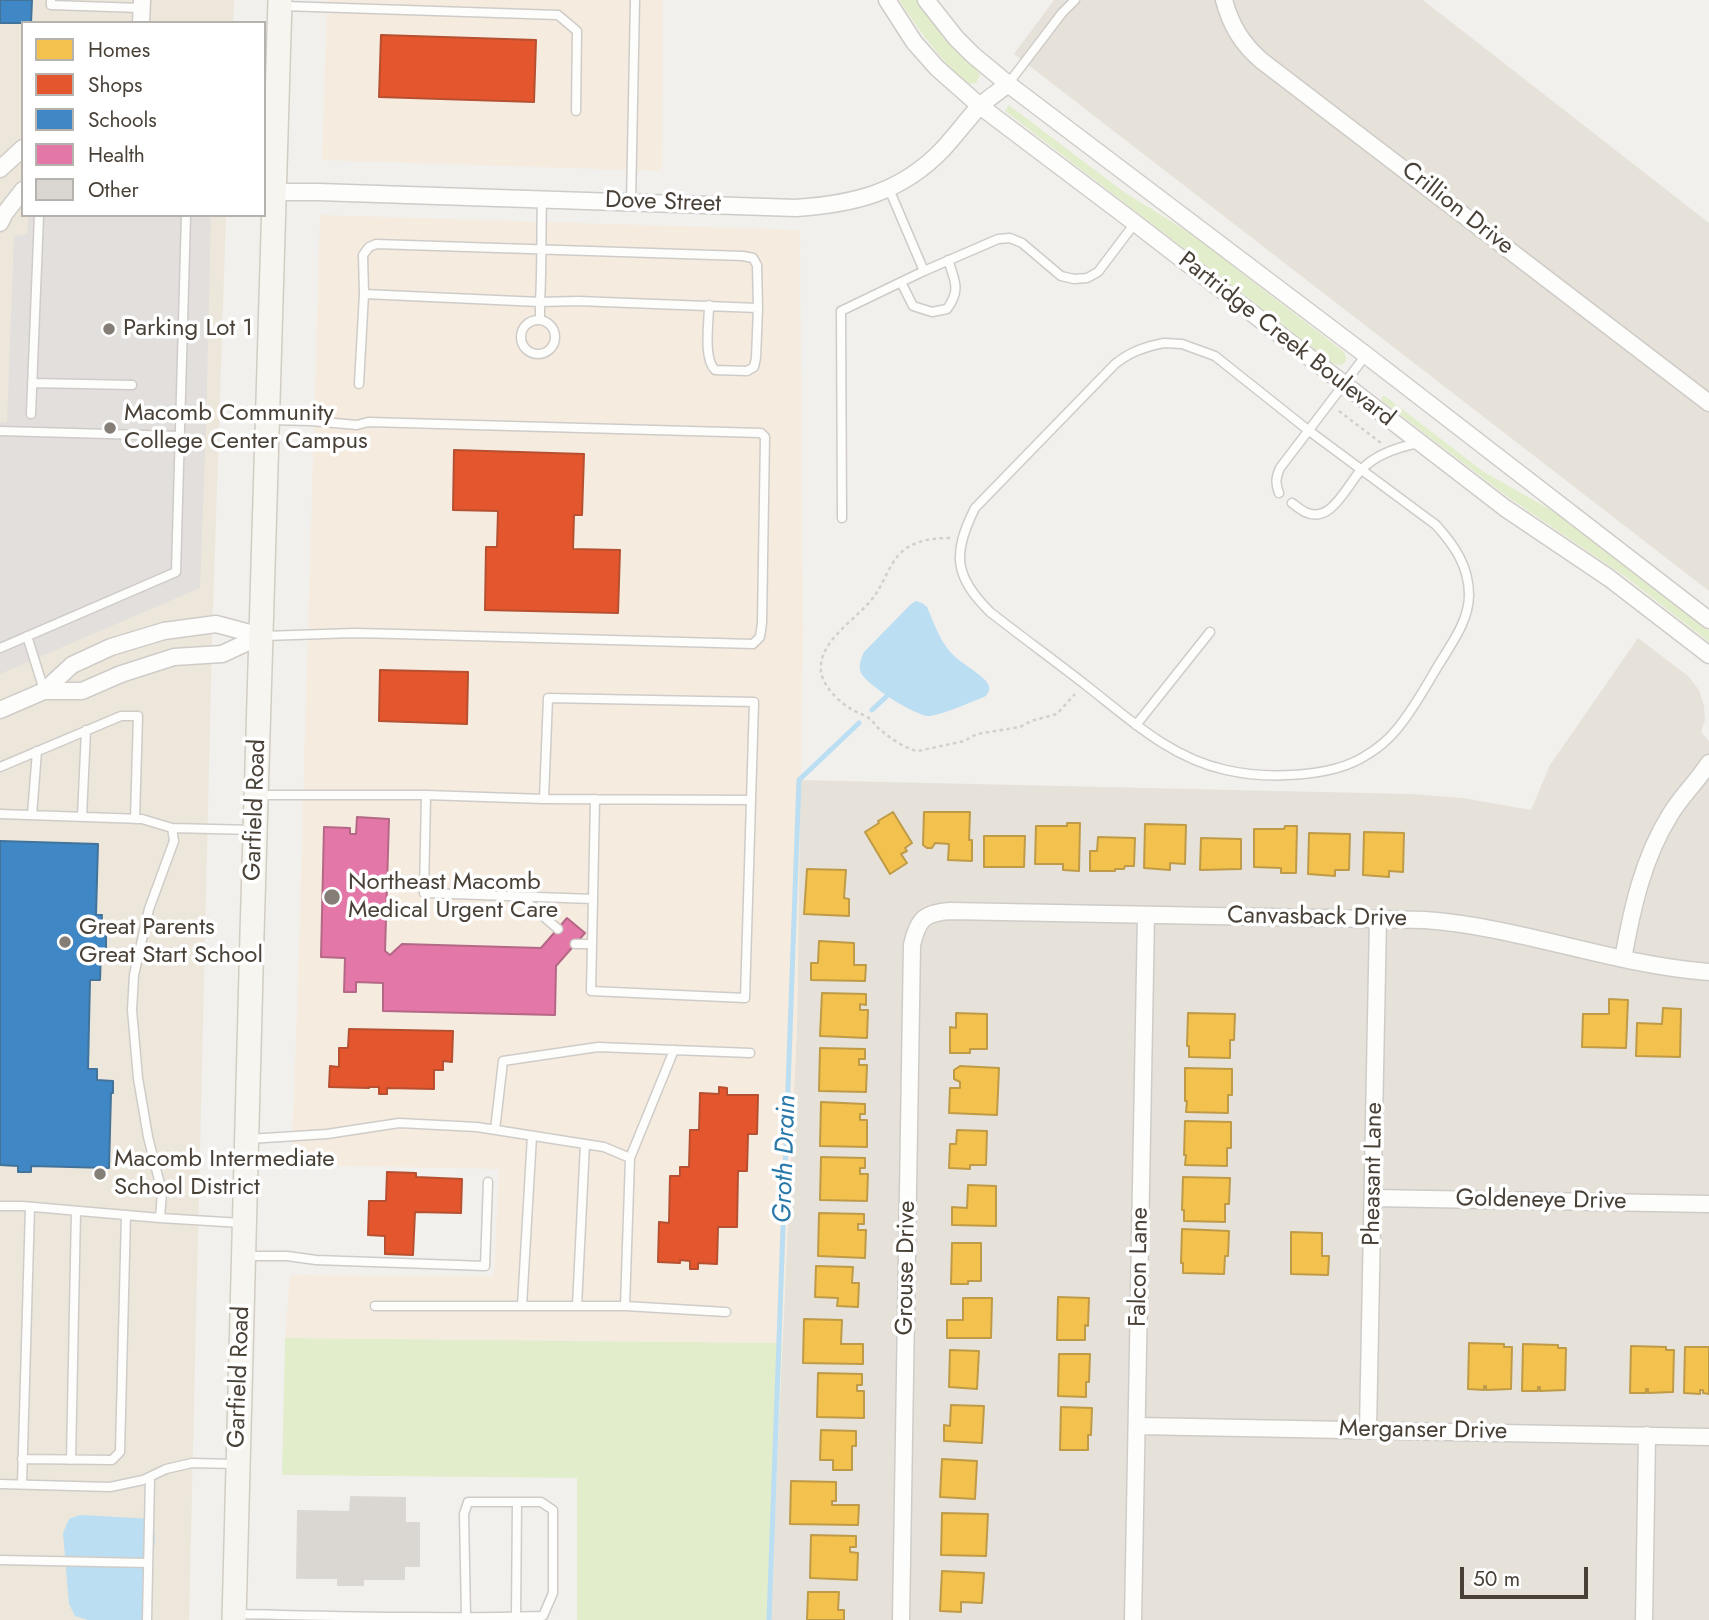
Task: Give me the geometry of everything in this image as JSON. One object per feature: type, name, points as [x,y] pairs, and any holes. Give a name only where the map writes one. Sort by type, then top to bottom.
[{"type":"main road","name":"Garfield Road","points":[[234,1617],[268,420],[268,190],[280,3]]},
{"type":"street","name":"Partridge Creek Boulevard","points":[[887,0],[914,42],[937,68],[980,106],[1504,508],[1609,578],[1709,655]]},
{"type":"street","name":"Partridge Creek Boulevard","points":[[926,0],[956,38],[1008,84],[1366,355],[1709,620]]},
{"type":"street","name":"Crillion Drive","points":[[1224,0],[1238,36],[1262,61],[1709,403]]},
{"type":"street","name":"Dove Street","points":[[268,190],[796,208],[824,206],[853,201],[889,189],[923,168],[980,106],[1008,84]]},
{"type":"street","points":[[0,169],[21,150]]},
{"type":"street","points":[[0,223],[21,193]]},
{"type":"street","points":[[0,710],[44,691],[72,665],[111,647],[164,631],[216,624],[261,636]]},
{"type":"street","points":[[44,691],[82,691],[121,674],[174,657],[222,654],[261,636]]},
{"type":"street","points":[[1623,959],[1644,869],[1657,839],[1684,794],[1709,765]]},
{"type":"street","name":"Canvasback Drive","points":[[922,919],[933,913],[950,911],[1378,918],[1454,922],[1623,959],[1709,972]]},
{"type":"street","name":"Falcon Lane","points":[[1133,1620],[1146,915]]},
{"type":"street","name":"Pheasant Lane","points":[[1368,1430],[1378,918]]},
{"type":"street","name":"Grouse Drive","points":[[901,1620],[912,945],[915,930],[922,919]]},
{"type":"street","name":"Goldeneye Drive","points":[[1373,1198],[1709,1204]]},
{"type":"street","name":"Merganser Drive","points":[[1138,1426],[1709,1437]]},
{"type":"street","points":[[1644,1620],[1647,1435]]},
{"type":"lane","points":[[51,0],[51,5],[141,10]]},
{"type":"lane","points":[[631,202],[635,0]]},
{"type":"lane","points":[[1008,84],[1075,0]]},
{"type":"lane","points":[[280,3],[558,15],[576,31],[576,111]]},
{"type":"lane","points":[[889,189],[925,271]]},
{"type":"lane","points":[[540,320],[542,199]]},
{"type":"lane","points":[[31,414],[39,217]]},
{"type":"lane","points":[[0,648],[176,572],[186,217]]},
{"type":"lane","points":[[842,518],[841,310],[998,239],[1010,238],[1022,243],[1061,276],[1087,278],[1098,272],[1135,223]]},
{"type":"lane","points":[[359,384],[364,294],[363,255],[369,247],[376,244],[753,258],[757,265],[758,307],[754,367],[747,371],[715,370],[710,364],[709,305]]},
{"type":"lane","points":[[901,282],[913,306],[932,312],[947,309],[956,297],[956,283],[948,260]]},
{"type":"lane","points":[[364,294],[540,302],[758,307]]},
{"type":"lane","points":[[532,320],[540,320],[549,323],[553,328],[555,339],[544,353],[533,353],[521,342],[521,331],[532,320]]},
{"type":"lane","points":[[1164,343],[1182,344],[1215,356],[1361,470],[1436,525],[1450,541],[1460,555],[1469,594],[1460,629],[1417,702],[1396,730],[1364,757],[1322,772],[1252,774],[1227,771],[1203,764],[1155,741],[990,612],[976,598],[960,566],[960,548],[975,508],[1115,364],[1127,354],[1143,347],[1164,343]]},
{"type":"lane","points":[[1279,493],[1276,476],[1280,468],[1366,355]]},
{"type":"lane","points":[[32,383],[132,385]]},
{"type":"lane","points":[[261,636],[354,633],[752,644],[760,637],[762,624],[765,437],[761,433],[368,422],[356,425],[268,420]]},
{"type":"lane","points":[[0,430],[180,436]]},
{"type":"lane","points":[[1292,503],[1306,513],[1324,514],[1331,509],[1361,470],[1376,457],[1404,446],[1421,443]]},
{"type":"lane","points":[[1136,725],[1210,632]]},
{"type":"lane","points":[[27,636],[44,691]]},
{"type":"lane","points":[[544,799],[548,698],[754,702],[745,998],[591,991],[594,799]]},
{"type":"lane","points":[[0,766],[121,716],[138,716],[135,819]]},
{"type":"lane","points":[[82,817],[86,730]]},
{"type":"lane","points":[[32,815],[37,751]]},
{"type":"lane","points":[[256,795],[751,800]]},
{"type":"lane","points":[[426,795],[424,893],[593,899]]},
{"type":"lane","points":[[0,814],[142,819],[172,828],[255,830]]},
{"type":"lane","points":[[160,1218],[162,1192],[148,1138],[138,1078],[132,1010],[134,975],[149,909],[174,841],[172,828]]},
{"type":"lane","points":[[521,897],[558,929]]},
{"type":"lane","points":[[575,944],[592,944]]},
{"type":"lane","points":[[495,1130],[503,1061],[598,1047],[750,1053]]},
{"type":"lane","points":[[625,1306],[630,1158],[674,1050]]},
{"type":"lane","points":[[246,1139],[399,1124],[477,1127],[604,1147],[630,1158]]},
{"type":"lane","points":[[522,1306],[532,1136]]},
{"type":"lane","points":[[577,1306],[585,1144]]},
{"type":"lane","points":[[243,1255],[485,1266],[488,1182]]},
{"type":"lane","points":[[0,1206],[244,1224]]},
{"type":"lane","points":[[22,1485],[30,1207]]},
{"type":"lane","points":[[71,1460],[76,1211]]},
{"type":"lane","points":[[22,1459],[112,1460],[120,1452],[126,1215]]},
{"type":"lane","points":[[375,1306],[625,1306],[726,1312]]},
{"type":"lane","points":[[0,1483],[110,1486],[143,1480],[166,1469],[192,1463],[238,1464]]},
{"type":"lane","points":[[147,1620],[150,1477]]},
{"type":"lane","points":[[234,1617],[481,1619],[543,1616],[553,1593],[553,1510],[541,1502],[468,1502],[464,1514],[466,1617]]},
{"type":"lane","points":[[516,1617],[517,1502]]},
{"type":"lane","points":[[0,1560],[148,1563]]},
{"type":"path","points":[[1339,411],[1383,445]]},
{"type":"path","points":[[951,538],[923,541],[902,551],[869,603],[833,639],[826,650],[821,673],[835,695],[905,747],[918,751],[964,741],[977,734],[1020,727],[1031,721],[1057,715],[1078,692]]},
{"type":"shaded area","name":"Macomb Intermediate School District","points":[[0,0],[234,0],[233,21],[21,21],[21,217],[226,217],[212,640],[189,1620],[0,1620]]},
{"type":"shaded area","points":[[327,0],[663,0],[662,171],[322,160]]},
{"type":"shaded area","points":[[1054,0],[1423,0],[1709,223],[1709,591],[1014,54]]},
{"type":"shaded area","points":[[320,215],[800,230],[803,637],[797,1025],[782,1343],[285,1338],[290,1275],[494,1276],[499,1169],[291,1165]]},
{"type":"shaded area","name":"Macomb Community College Center Campus","points":[[28,217],[211,217],[200,588],[0,674],[0,422],[7,422],[14,236],[27,234]]},
{"type":"shaded area","points":[[1638,638],[1688,676],[1699,690],[1705,720],[1701,732],[1709,741],[1709,1620],[770,1620],[797,1025],[799,780],[1410,794],[1463,798],[1531,810],[1550,765]]},
{"type":"green space","points":[[899,0],[917,0],[949,42],[977,70],[980,75],[976,83],[971,84],[954,72]]},
{"type":"green space","points":[[1009,105],[1124,192],[1190,233],[1344,352],[1345,362],[1334,364],[1005,111]]},
{"type":"green space","points":[[1382,396],[1484,472],[1553,511],[1709,631],[1709,642],[1627,578],[1508,497],[1382,401]]},
{"type":"green space","points":[[285,1338],[782,1343],[770,1620],[577,1620],[577,1478],[282,1475]]},
{"type":"water","points":[[916,601],[927,607],[948,649],[987,683],[989,689],[986,696],[948,711],[922,715],[892,699],[872,685],[861,673],[860,665],[864,652]]},
{"type":"water","points":[[80,1515],[153,1519],[155,1539],[147,1620],[88,1620],[75,1616],[69,1604],[63,1533],[69,1519]]},
{"type":"building: Homes","points":[[893,812],[912,843],[905,848],[907,851],[901,854],[907,863],[890,874],[865,832]]},
{"type":"building: Homes","points":[[924,812],[970,812],[969,840],[972,840],[972,861],[948,860],[949,844],[935,843],[932,848],[923,845]]},
{"type":"building: Homes","points":[[1067,823],[1080,823],[1079,871],[1063,870],[1063,864],[1035,864],[1036,826],[1067,826]]},
{"type":"building: Homes","points":[[1145,824],[1186,825],[1185,864],[1170,863],[1170,870],[1144,868]]},
{"type":"building: Homes","points":[[1285,826],[1297,826],[1296,873],[1281,873],[1281,868],[1254,867],[1254,829],[1284,829]]},
{"type":"building: Homes","points":[[1364,832],[1404,833],[1403,872],[1389,871],[1389,877],[1363,875]]},
{"type":"building: Homes","points":[[1309,833],[1350,834],[1349,870],[1335,870],[1335,876],[1308,874]]},
{"type":"building: Homes","points":[[984,836],[1025,836],[1024,867],[984,867]]},
{"type":"building: Homes","points":[[1098,837],[1135,838],[1134,866],[1125,866],[1124,869],[1115,871],[1090,871],[1090,851],[1097,851]]},
{"type":"building: Homes","points":[[1201,838],[1241,839],[1241,869],[1200,870]]},
{"type":"building: Homes","points":[[807,869],[846,870],[844,898],[849,899],[849,916],[804,914]]},
{"type":"building: Homes","points":[[819,941],[854,943],[854,965],[866,965],[865,981],[811,980],[811,963],[818,963]]},
{"type":"building: Homes","points":[[822,993],[866,994],[866,1005],[860,1004],[860,1010],[868,1010],[867,1038],[820,1036]]},
{"type":"building: Homes","points":[[1609,999],[1628,1000],[1626,1048],[1582,1047],[1583,1014],[1609,1014]]},
{"type":"building: Homes","points":[[1663,1008],[1681,1009],[1680,1057],[1636,1056],[1637,1023],[1662,1024]]},
{"type":"building: Homes","points":[[956,1013],[987,1014],[987,1049],[970,1049],[970,1053],[950,1053],[950,1027],[956,1028]]},
{"type":"building: Homes","points":[[1188,1013],[1235,1014],[1230,1058],[1189,1057]]},
{"type":"building: Homes","points":[[820,1048],[865,1049],[865,1059],[859,1059],[859,1065],[867,1065],[866,1092],[819,1091]]},
{"type":"building: Homes","points":[[960,1066],[999,1068],[997,1115],[949,1113],[950,1088],[960,1088],[960,1082],[954,1079],[954,1070]]},
{"type":"building: Homes","points":[[1185,1068],[1232,1069],[1232,1095],[1228,1095],[1228,1113],[1186,1112]]},
{"type":"building: Homes","points":[[821,1102],[865,1104],[865,1114],[860,1114],[860,1120],[867,1120],[867,1147],[820,1146]]},
{"type":"building: Homes","points":[[1185,1121],[1231,1122],[1231,1148],[1227,1148],[1227,1166],[1185,1165]]},
{"type":"building: Homes","points":[[957,1130],[987,1131],[986,1165],[970,1165],[970,1169],[949,1168],[950,1144],[956,1144]]},
{"type":"building: Homes","points":[[821,1157],[865,1158],[865,1168],[860,1168],[860,1174],[868,1174],[867,1201],[820,1200]]},
{"type":"building: Homes","points":[[1183,1177],[1230,1178],[1225,1222],[1184,1221]]},
{"type":"building: Homes","points":[[968,1185],[996,1186],[996,1226],[952,1225],[952,1207],[967,1208]]},
{"type":"building: Homes","points":[[819,1213],[864,1214],[864,1224],[858,1224],[858,1230],[866,1230],[865,1258],[818,1256]]},
{"type":"building: Homes","points":[[1182,1229],[1229,1231],[1224,1274],[1183,1273]]},
{"type":"building: Homes","points":[[1291,1232],[1322,1233],[1322,1256],[1329,1256],[1328,1275],[1291,1274]]},
{"type":"building: Homes","points":[[952,1243],[981,1243],[981,1281],[951,1284]]},
{"type":"building: Homes","points":[[816,1266],[853,1267],[852,1283],[859,1283],[858,1307],[837,1306],[838,1298],[815,1297]]},
{"type":"building: Homes","points":[[1058,1297],[1089,1298],[1085,1340],[1057,1340]]},
{"type":"building: Homes","points":[[963,1298],[992,1298],[991,1338],[947,1338],[947,1320],[963,1320]]},
{"type":"building: Homes","points":[[804,1319],[842,1320],[841,1344],[863,1344],[863,1364],[803,1363]]},
{"type":"building: Homes","points":[[1469,1343],[1504,1344],[1504,1347],[1512,1347],[1511,1389],[1486,1390],[1484,1386],[1484,1390],[1468,1389]]},
{"type":"building: Homes","points":[[1523,1344],[1558,1345],[1558,1348],[1566,1348],[1565,1390],[1540,1391],[1538,1387],[1538,1391],[1522,1391]]},
{"type":"building: Homes","points":[[1631,1346],[1666,1347],[1666,1350],[1674,1350],[1673,1392],[1648,1393],[1646,1389],[1646,1393],[1630,1393]]},
{"type":"building: Homes","points":[[1685,1347],[1709,1347],[1709,1394],[1703,1393],[1703,1390],[1700,1390],[1700,1394],[1684,1393]]},
{"type":"building: Homes","points":[[950,1350],[979,1351],[977,1389],[949,1387]]},
{"type":"building: Homes","points":[[1059,1354],[1090,1354],[1086,1397],[1058,1396]]},
{"type":"building: Homes","points":[[818,1373],[862,1374],[862,1385],[857,1385],[857,1391],[864,1391],[864,1418],[817,1417]]},
{"type":"building: Homes","points":[[951,1405],[984,1406],[982,1443],[944,1441],[944,1425],[950,1426]]},
{"type":"building: Homes","points":[[1061,1407],[1092,1408],[1088,1450],[1060,1450]]},
{"type":"building: Homes","points":[[821,1430],[856,1431],[856,1446],[852,1446],[852,1470],[833,1470],[833,1460],[820,1460]]},
{"type":"building: Homes","points":[[942,1459],[977,1461],[975,1499],[940,1497]]},
{"type":"building: Homes","points":[[791,1481],[836,1482],[836,1501],[832,1501],[832,1505],[859,1505],[858,1525],[790,1524]]},
{"type":"building: Homes","points":[[942,1513],[988,1514],[986,1556],[941,1555]]},
{"type":"building: Homes","points":[[811,1535],[856,1536],[856,1547],[850,1547],[850,1552],[858,1553],[857,1580],[810,1578]]},
{"type":"building: Homes","points":[[942,1571],[984,1573],[982,1603],[961,1602],[961,1612],[940,1611]]},
{"type":"building: Homes","points":[[808,1592],[839,1592],[838,1610],[844,1610],[844,1620],[807,1620]]},
{"type":"building: Shops","points":[[381,35],[536,40],[534,102],[379,97]]},
{"type":"building: Shops","points":[[454,450],[584,454],[582,515],[574,515],[573,549],[620,550],[618,613],[485,610],[486,547],[497,547],[498,511],[453,510]]},
{"type":"building: Shops","points":[[380,670],[468,672],[467,724],[379,721]]},
{"type":"building: Shops","points":[[349,1029],[453,1031],[452,1062],[443,1061],[443,1070],[434,1070],[434,1089],[387,1088],[387,1094],[379,1094],[379,1087],[329,1087],[330,1066],[339,1067],[339,1048],[348,1048]]},
{"type":"building: Shops","points":[[719,1087],[727,1088],[727,1095],[758,1095],[757,1134],[748,1134],[747,1171],[738,1171],[737,1227],[718,1227],[717,1264],[698,1263],[698,1269],[690,1269],[690,1261],[658,1262],[659,1222],[669,1223],[670,1176],[680,1176],[680,1167],[689,1167],[690,1130],[699,1130],[700,1093],[719,1094]]},
{"type":"building: Shops","points":[[387,1172],[416,1173],[416,1177],[462,1179],[461,1213],[415,1212],[413,1255],[385,1254],[385,1236],[368,1235],[369,1201],[386,1201]]},
{"type":"building: Schools","points":[[0,0],[32,0],[31,21],[0,23]]},
{"type":"building: Schools","name":"Macomb Intermediate School District","points":[[0,841],[98,844],[96,915],[102,915],[101,934],[106,934],[106,951],[101,951],[100,980],[90,980],[88,1069],[97,1069],[97,1080],[113,1081],[109,1168],[31,1166],[31,1172],[18,1172],[18,1166],[0,1165]]},
{"type":"building: Health","points":[[357,817],[389,819],[385,951],[390,955],[402,944],[541,948],[567,918],[585,933],[556,966],[555,1015],[383,1011],[383,983],[356,982],[356,992],[344,992],[345,958],[321,957],[324,827],[350,828],[350,834],[356,834]]},
{"type":"building: Other","points":[[351,1497],[405,1498],[405,1523],[419,1523],[419,1566],[404,1566],[404,1579],[363,1579],[363,1585],[338,1585],[338,1578],[297,1578],[298,1511],[350,1512]]},
{"type":"waterway","name":"Groth Drain","points":[[872,710],[888,695]]},
{"type":"waterway","name":"Groth Drain","points":[[769,1620],[799,780],[859,723]]},
{"type":"place","name":"Parking Lot 1","points":[[109,329]]},
{"type":"place","name":"Macomb Community College Center Campus","points":[[110,428]]},
{"type":"place","name":"Northeast Macomb Medical Urgent Care","points":[[332,897]]},
{"type":"place","name":"Great Parents Great Start School","points":[[65,942]]},
{"type":"place","name":"Macomb Intermediate School District","points":[[100,1174]]}]
